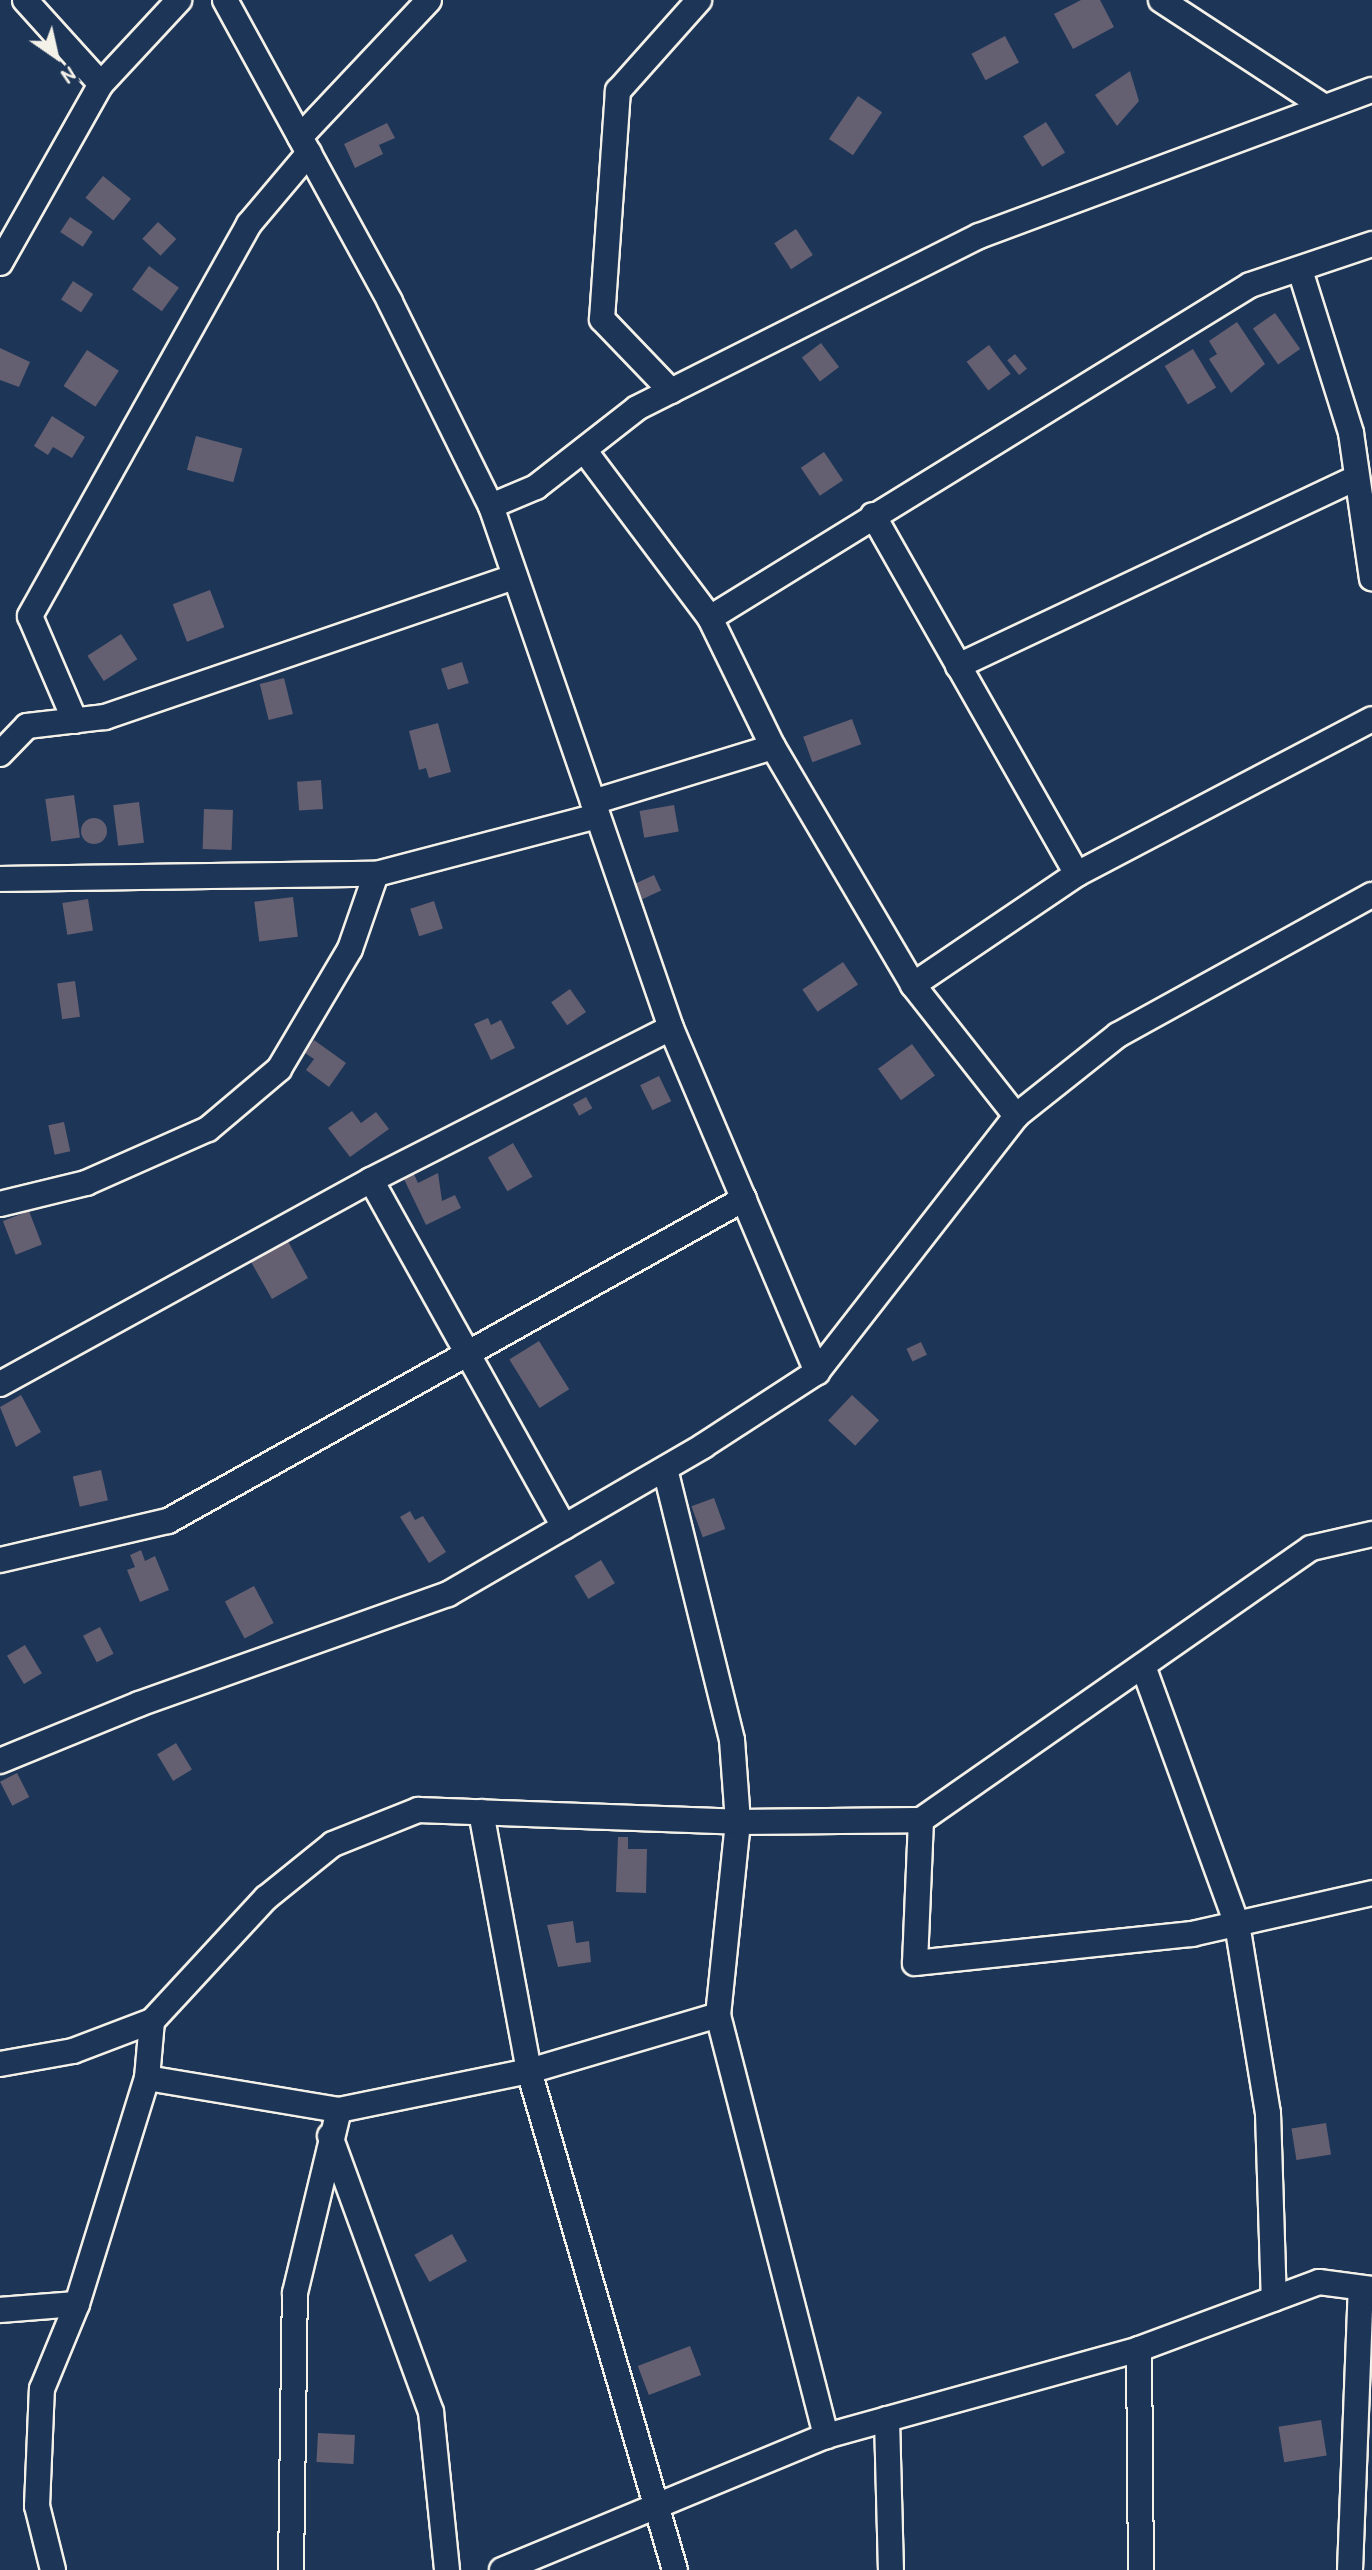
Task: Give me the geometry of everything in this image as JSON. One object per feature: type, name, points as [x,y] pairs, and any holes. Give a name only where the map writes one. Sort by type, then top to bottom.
[{"type":"street","points":[[25,0],[101,84]]},
{"type":"street","points":[[0,263],[101,84],[179,0]]},
{"type":"street","points":[[225,0],[304,145],[491,506],[671,1028],[817,1372]]},
{"type":"street","points":[[75,721],[30,616],[249,224],[304,145],[429,0]]},
{"type":"street","points":[[671,391],[602,319],[618,91],[699,0]]},
{"type":"street","points":[[1161,0],[1323,106]]},
{"type":"street","points":[[491,506],[536,487],[671,391],[979,236],[1372,90]]},
{"type":"street","points":[[710,618],[1128,354],[1250,285],[1372,244]]},
{"type":"street","points":[[1300,270],[1351,433],[1372,578]]},
{"type":"street","points":[[584,450],[710,618],[773,747],[913,985],[1016,1116]]},
{"type":"street","points":[[958,666],[1357,477]]},
{"type":"street","points":[[873,515],[1077,874]]},
{"type":"street","points":[[0,754],[27,726],[105,717],[515,577]]},
{"type":"street","points":[[913,985],[1077,874],[1372,719]]},
{"type":"street","points":[[0,879],[376,874],[595,809],[773,747]]},
{"type":"street","points":[[0,1204],[86,1183],[208,1129],[279,1069],[350,949],[376,874]]},
{"type":"street","points":[[0,1761],[139,1704],[448,1594],[665,1469],[817,1372],[1016,1116],[1118,1035],[1372,895]]},
{"type":"street","points":[[0,1384],[27,1375],[371,1180],[671,1028]]},
{"type":"street","points":[[371,1180],[564,1527]]},
{"type":"street","points":[[0,1560],[168,1521],[744,1199]]},
{"type":"street","points":[[665,1469],[732,1740],[738,1822],[718,2015],[826,2436]]},
{"type":"street","points":[[0,2064],[73,2051],[152,2021],[266,1898],[333,1844],[418,1810],[738,1822],[921,1820],[1311,1548],[1372,1534]]},
{"type":"street","points":[[1143,1666],[1237,1924],[1268,2113],[1274,2299]]},
{"type":"street","points":[[481,1812],[529,2071],[675,2570]]},
{"type":"street","points":[[921,1820],[915,1963],[1192,1934],[1372,1893]]},
{"type":"street","points":[[147,2078],[339,2110],[529,2071],[718,2015]]},
{"type":"street","points":[[53,2570],[37,2506],[42,2389],[77,2304],[147,2078],[152,2021]]},
{"type":"street","points":[[291,2570],[295,2293],[330,2136],[339,2110]]},
{"type":"street","points":[[330,2136],[431,2412],[447,2570]]},
{"type":"street","points":[[502,2570],[826,2436],[1139,2349],[1319,2282],[1366,2288],[1350,2570]]},
{"type":"street","points":[[0,2310],[77,2304]]},
{"type":"street","points":[[1139,2349],[1141,2570]]},
{"type":"street","points":[[887,2419],[891,2570]]},
{"type":"building","points":[[1081,0],[1100,0],[1114,27],[1073,49],[1054,14]]},
{"type":"building","points":[[1005,36],[1019,62],[986,80],[971,54]]},
{"type":"building","points":[[1130,71],[1139,101],[1117,126],[1095,95]]},
{"type":"building","points":[[858,96],[882,112],[853,155],[829,139]]},
{"type":"building","points":[[1046,122],[1065,153],[1042,167],[1023,136]]},
{"type":"building","points":[[387,123],[395,138],[379,145],[383,154],[355,168],[344,144]]},
{"type":"building","points":[[103,176],[131,199],[113,220],[85,198]]},
{"type":"building","points":[[70,217],[93,232],[83,247],[60,232]]},
{"type":"building","points":[[158,222],[176,239],[161,256],[142,239]]},
{"type":"building","points":[[796,229],[813,255],[791,269],[774,243]]},
{"type":"building","points":[[149,266],[179,288],[162,311],[132,289]]},
{"type":"building","points":[[73,281],[93,294],[81,313],[61,299]]},
{"type":"building","points":[[1275,313],[1300,349],[1278,365],[1253,328]]},
{"type":"building","points":[[1237,322],[1265,364],[1231,393],[1209,359],[1217,354],[1209,341]]},
{"type":"building","points":[[821,343],[839,367],[820,381],[802,357]]},
{"type":"building","points":[[989,345],[1011,374],[988,391],[967,362]]},
{"type":"building","points":[[0,348],[30,362],[19,387],[0,380]]},
{"type":"building","points":[[1193,349],[1216,388],[1188,405],[1165,366]]},
{"type":"building","points":[[87,350],[119,371],[95,407],[64,386]]},
{"type":"building","points":[[1015,354],[1027,369],[1019,375],[1007,360]]},
{"type":"building","points":[[52,416],[85,437],[72,458],[53,447],[48,455],[34,446]]},
{"type":"building","points":[[196,436],[242,448],[233,482],[187,470]]},
{"type":"building","points":[[824,452],[843,480],[820,496],[801,468]]},
{"type":"building","points":[[210,590],[224,627],[187,642],[173,604]]},
{"type":"building","points":[[121,634],[137,659],[104,681],[87,656]]},
{"type":"building","points":[[462,662],[469,683],[448,690],[441,669]]},
{"type":"building","points":[[284,678],[293,714],[269,720],[260,684]]},
{"type":"building","points":[[852,719],[861,744],[812,762],[803,737]]},
{"type":"building","points":[[438,723],[451,772],[429,778],[426,768],[419,770],[409,731]]},
{"type":"building","points":[[321,780],[323,809],[299,811],[297,782]]},
{"type":"building","points":[[74,795],[80,838],[51,842],[45,799]]},
{"type":"building","points":[[139,802],[144,843],[118,846],[113,805]]},
{"type":"building","points":[[674,805],[679,832],[644,838],[640,811]]},
{"type":"building","points":[[204,809],[233,810],[232,850],[203,849]]},
{"type":"building","points":[[94,818],[103,822],[107,831],[103,840],[94,844],[85,840],[81,831],[85,822]]},
{"type":"building","points":[[654,875],[661,890],[642,899],[635,884]]},
{"type":"building","points":[[293,897],[298,937],[259,941],[254,902]]},
{"type":"building","points":[[88,899],[93,931],[67,935],[62,903]]},
{"type":"building","points":[[434,901],[443,929],[419,936],[410,909]]},
{"type":"building","points":[[843,962],[858,984],[817,1012],[802,989]]},
{"type":"building","points":[[75,981],[80,1017],[62,1019],[57,984]]},
{"type":"building","points":[[570,989],[586,1012],[567,1025],[551,1002]]},
{"type":"building","points":[[488,1018],[491,1025],[501,1020],[515,1048],[491,1060],[474,1024]]},
{"type":"building","points":[[314,1040],[346,1063],[329,1087],[306,1070],[314,1059],[305,1053]]},
{"type":"building","points":[[912,1044],[935,1076],[901,1100],[878,1069]]},
{"type":"building","points":[[659,1076],[671,1101],[652,1110],[640,1085]]},
{"type":"building","points":[[586,1097],[592,1108],[579,1116],[573,1104]]},
{"type":"building","points":[[352,1111],[361,1123],[376,1112],[389,1129],[350,1157],[328,1128]]},
{"type":"building","points":[[64,1122],[70,1151],[55,1155],[48,1125]]},
{"type":"building","points":[[513,1143],[532,1177],[507,1191],[488,1158]]},
{"type":"building","points":[[413,1172],[418,1183],[438,1173],[442,1201],[455,1195],[461,1208],[426,1225],[403,1177]]},
{"type":"building","points":[[29,1211],[42,1245],[16,1255],[3,1221]]},
{"type":"building","points":[[284,1234],[308,1278],[272,1299],[251,1262],[264,1254],[260,1247]]},
{"type":"building","points":[[539,1341],[569,1389],[540,1408],[509,1360]]},
{"type":"building","points":[[921,1342],[927,1355],[912,1361],[906,1349]]},
{"type":"building","points":[[21,1395],[41,1432],[16,1447],[0,1407]]},
{"type":"building","points":[[852,1395],[879,1420],[855,1446],[828,1421]]},
{"type":"building","points":[[101,1470],[108,1500],[80,1507],[73,1477]]},
{"type":"building","points":[[714,1498],[725,1529],[703,1537],[691,1506]]},
{"type":"building","points":[[410,1511],[415,1520],[423,1516],[446,1552],[429,1563],[400,1517]]},
{"type":"building","points":[[141,1550],[145,1561],[155,1556],[169,1590],[140,1602],[127,1570],[135,1567],[130,1555]]},
{"type":"building","points":[[601,1560],[615,1583],[588,1599],[574,1576]]},
{"type":"building","points":[[254,1586],[274,1623],[245,1639],[225,1601]]},
{"type":"building","points":[[100,1627],[114,1654],[97,1662],[83,1636]]},
{"type":"building","points":[[25,1645],[42,1673],[24,1684],[7,1656]]},
{"type":"building","points":[[176,1743],[192,1770],[173,1781],[157,1754]]},
{"type":"building","points":[[17,1773],[29,1797],[12,1806],[0,1782]]},
{"type":"building","points":[[618,1837],[628,1837],[628,1849],[647,1849],[646,1893],[616,1892]]},
{"type":"building","points":[[573,1921],[576,1943],[589,1941],[591,1962],[558,1967],[547,1925]]},
{"type":"building","points":[[1326,2123],[1331,2155],[1296,2160],[1291,2128]]},
{"type":"building","points":[[452,2234],[467,2261],[429,2282],[414,2255]]},
{"type":"building","points":[[690,2346],[701,2375],[649,2395],[638,2366]]},
{"type":"building","points":[[1321,2420],[1327,2456],[1284,2462],[1279,2427]]},
{"type":"building","points":[[318,2433],[355,2435],[353,2464],[316,2462]]}]
